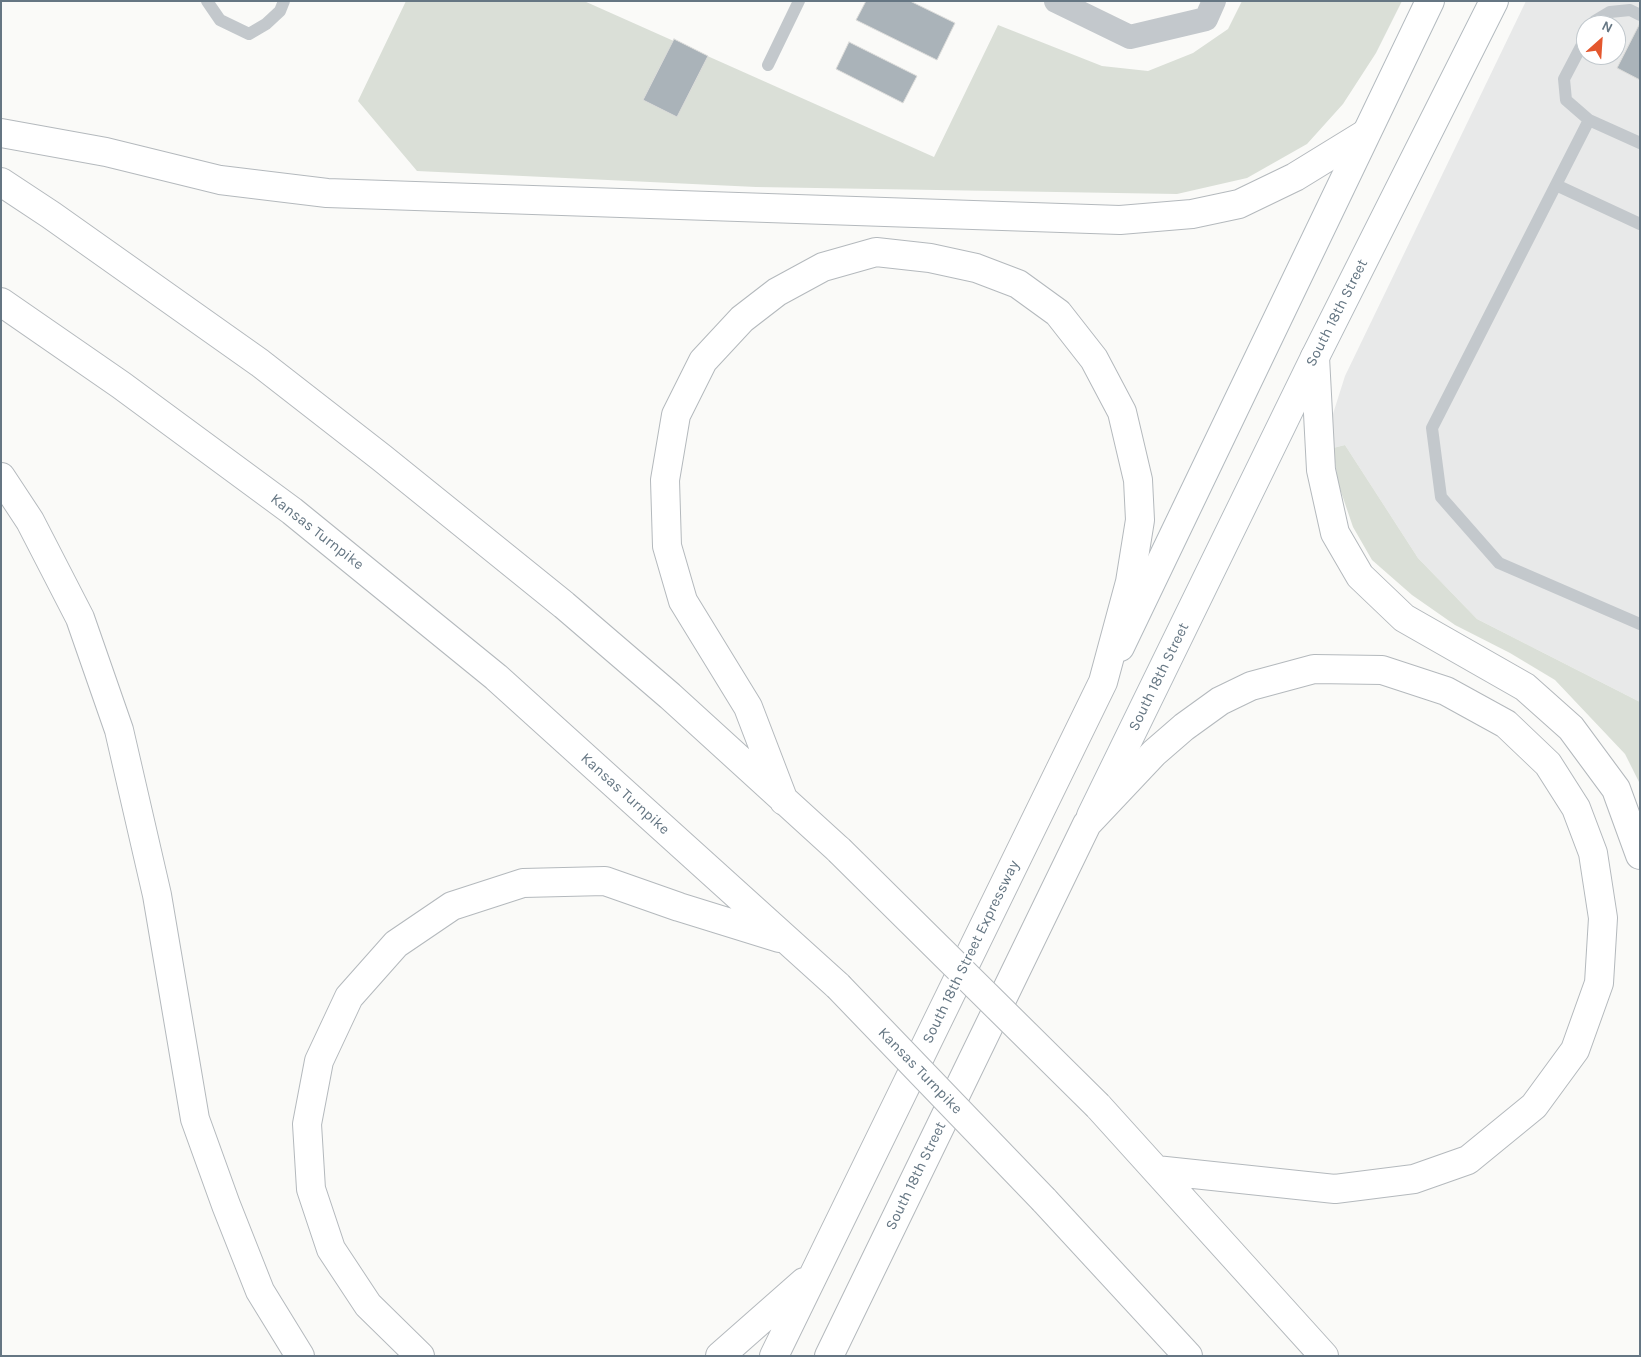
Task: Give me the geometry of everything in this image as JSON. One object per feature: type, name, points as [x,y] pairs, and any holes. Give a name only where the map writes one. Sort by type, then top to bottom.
[{"type":"main road","points":[[1103,682],[1430,1]]},
{"type":"main road","name":"South 18th Street","points":[[828,1356],[1315,357],[1494,1]]},
{"type":"main road","points":[[1,133],[106,152],[220,180],[326,193],[1120,220],[1192,214],[1239,204],[1294,177],[1365,134]]},
{"type":"main road","points":[[1,182],[51,214],[260,363],[382,458],[572,612],[670,696],[839,850],[1098,1106],[1324,1356]]},
{"type":"main road","points":[[784,801],[748,707],[683,601],[667,546],[665,480],[676,414],[703,361],[742,319],[777,292],[823,268],[876,252],[930,258],[976,268],[1018,284],[1058,314],[1094,359],[1122,412],[1138,480],[1140,520],[1130,582],[1103,682]]},
{"type":"main road","name":"Kansas Turnpike","points":[[1,302],[121,385],[292,511],[496,677],[838,986],[1044,1200],[1188,1356]]},
{"type":"main road","points":[[1315,357],[1320,470],[1335,533],[1360,576],[1404,618],[1525,687],[1571,728],[1616,789],[1640,855]]},
{"type":"main road","points":[[1,476],[30,521],[80,618],[116,720],[157,895],[195,1119],[260,1292],[300,1356]]},
{"type":"main road","points":[[1087,824],[1154,754],[1184,727],[1220,701],[1251,686],[1314,669],[1382,670],[1446,691],[1506,724],[1548,764],[1576,808],[1592,853],[1603,918],[1599,983],[1575,1050],[1534,1106],[1468,1160],[1414,1179],[1335,1189],[1156,1170]]},
{"type":"main road","name":"South 18th Street Expressway","points":[[774,1356],[1103,682]]},
{"type":"main road","points":[[420,1356],[368,1305],[331,1249],[311,1189],[307,1124],[319,1061],[348,997],[396,944],[452,906],[523,883],[605,881],[679,907],[788,941]]},
{"type":"main road","points":[[720,1356],[813,1274]]},
{"type":"street","points":[[1056,1],[1130,37],[1206,18],[1214,1]]},
{"type":"lane","points":[[207,1],[220,20],[249,34],[266,24],[280,11],[284,1]]},
{"type":"lane","points":[[768,65],[799,1]]},
{"type":"lane","points":[[1605,15],[1610,12],[1630,10],[1640,15]]},
{"type":"lane","points":[[1576,57],[1564,80],[1566,100],[1589,120],[1640,143]]},
{"type":"lane","points":[[1589,120],[1432,428],[1441,497],[1499,563],[1640,624]]},
{"type":"lane","points":[[1556,185],[1640,224]]},
{"type":"shaded area","points":[[406,1],[584,1],[934,157],[998,25],[1102,66],[1148,71],[1193,53],[1228,29],[1242,1],[1402,1],[1376,53],[1343,104],[1307,144],[1247,178],[1177,194],[756,187],[417,171],[358,101]]},
{"type":"shaded area","points":[[1526,1],[1640,1],[1640,702],[1477,619],[1418,558],[1345,445],[1333,448],[1332,417],[1345,376]]},
{"type":"shaded area","points":[[1345,445],[1418,558],[1477,619],[1640,702],[1640,784],[1625,754],[1555,680],[1510,653],[1455,625],[1412,595],[1372,560],[1353,527],[1338,483],[1333,448]]},
{"type":"building","points":[[866,1],[910,1],[955,23],[937,60],[856,20]]},
{"type":"building","points":[[1640,25],[1640,80],[1617,68],[1619,65],[1626,65],[1626,50]]},
{"type":"building","points":[[674,39],[708,56],[677,117],[643,100]]},
{"type":"building","points":[[849,42],[917,76],[903,103],[836,69]]}]
